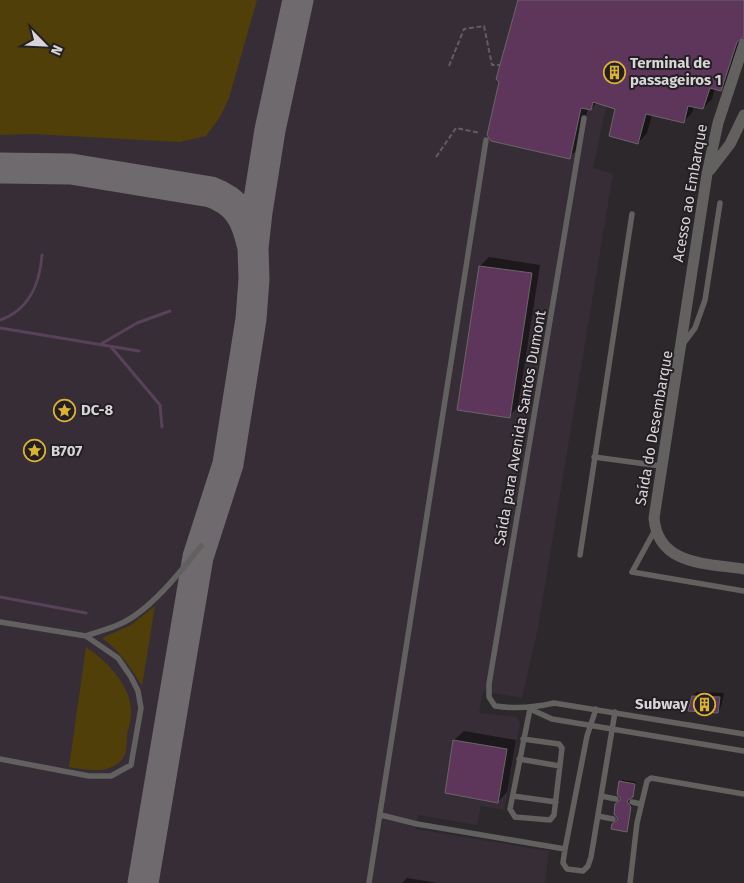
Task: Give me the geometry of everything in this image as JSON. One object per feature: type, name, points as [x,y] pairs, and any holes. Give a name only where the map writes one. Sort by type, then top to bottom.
[{"type":"street","name":"Acesso ao Embarque","points":[[679,350],[707,174],[718,122],[744,44]]},
{"type":"street","points":[[707,174],[730,144],[744,115]]},
{"type":"street","name":"Saída do Desembarque","points":[[655,530],[654,518],[679,350]]},
{"type":"street","points":[[655,530],[668,551],[682,558],[744,569]]},
{"type":"lane","name":"Saída para Avenida Santos Dumont","points":[[530,709],[495,706],[489,697],[489,684],[584,118]]},
{"type":"lane","points":[[369,883],[486,140]]},
{"type":"lane","name":"Saída do Desembarque","points":[[679,350],[695,328],[703,308],[720,203]]},
{"type":"lane","points":[[580,555],[632,214]]},
{"type":"lane","points":[[594,457],[662,466]]},
{"type":"lane","points":[[655,530],[632,572],[744,591]]},
{"type":"lane","points":[[86,636],[122,624],[134,615],[162,591],[201,546]]},
{"type":"lane","points":[[0,622],[86,636],[118,658],[138,691],[141,708],[131,765],[111,776],[89,776],[0,759]]},
{"type":"lane","points":[[530,709],[554,703],[744,733]]},
{"type":"lane","points":[[530,709],[552,719],[744,751]]},
{"type":"lane","points":[[523,739],[559,744],[562,748],[554,815],[550,820],[534,820],[512,815],[510,809],[523,739],[530,709]]},
{"type":"lane","points":[[596,709],[589,726],[565,849],[563,863],[567,869],[583,871],[588,866],[591,857],[615,712]]},
{"type":"lane","points":[[519,759],[560,766]]},
{"type":"lane","points":[[630,883],[637,823],[647,781],[651,778],[744,794]]},
{"type":"lane","points":[[512,796],[556,802]]},
{"type":"lane","points":[[601,796],[616,799]]},
{"type":"lane","points":[[632,802],[641,804]]},
{"type":"lane","points":[[381,815],[417,824],[565,849]]},
{"type":"lane","points":[[598,816],[613,819]]},
{"type":"lane","points":[[629,822],[637,823]]},
{"type":"path","points":[[449,66],[464,29],[484,26],[492,65],[500,66]]},
{"type":"path","points":[[436,156],[456,128],[477,133]]},
{"type":"shaded area","points":[[0,0],[744,0],[744,35],[724,92],[710,88],[703,109],[688,106],[684,123],[646,115],[638,144],[609,136],[615,109],[606,107],[593,168],[613,174],[538,628],[522,698],[483,691],[479,713],[517,717],[520,724],[504,810],[481,806],[477,825],[418,815],[416,829],[549,851],[545,883],[0,883]]},
{"type":"shaded area","points":[[0,0],[257,0],[229,98],[220,117],[206,136],[180,142],[33,134],[0,135]]},
{"type":"shaded area","points":[[155,606],[142,686],[124,659],[102,638],[131,625]]},
{"type":"shaded area","points":[[86,647],[101,659],[121,681],[126,689],[131,708],[124,756],[112,767],[98,770],[69,767]]},
{"type":"building","name":"Terminal de passageiros 1","points":[[518,0],[744,0],[744,37],[737,42],[721,91],[710,88],[703,109],[688,106],[684,123],[646,114],[638,144],[609,136],[615,109],[593,102],[591,110],[581,108],[570,159],[491,141],[487,135],[499,82],[496,79]]},
{"type":"building","points":[[479,266],[532,273],[510,418],[457,410]]},
{"type":"building","name":"Subway","points":[[692,696],[720,697],[718,713],[688,711]]},
{"type":"building","points":[[453,740],[507,749],[498,803],[445,793]]},
{"type":"building","points":[[619,781],[635,784],[633,797],[627,801],[631,807],[627,832],[611,829],[612,824],[618,819],[614,814],[615,804],[621,799],[617,794]]},
{"type":"waterway","points":[[0,320],[19,310],[26,302],[39,276],[42,255]]},
{"type":"waterway","points":[[101,344],[137,323],[170,311]]},
{"type":"waterway","points":[[0,328],[139,351]]},
{"type":"waterway","points":[[112,348],[160,405],[162,427]]},
{"type":"waterway","points":[[0,597],[86,613]]},
{"type":"taxiway","points":[[143,883],[198,557],[228,464],[251,319],[254,279],[253,248],[257,212],[270,130],[298,0]]},
{"type":"taxiway","points":[[0,168],[71,169],[211,192],[228,201],[239,212],[247,226],[252,244]]},
{"type":"place","name":"Terminal de passageiros 1","points":[[614,72]]},
{"type":"place","name":"DC-8","points":[[65,410]]},
{"type":"place","name":"B707","points":[[35,451]]},
{"type":"place","name":"Subway","points":[[704,704]]}]
